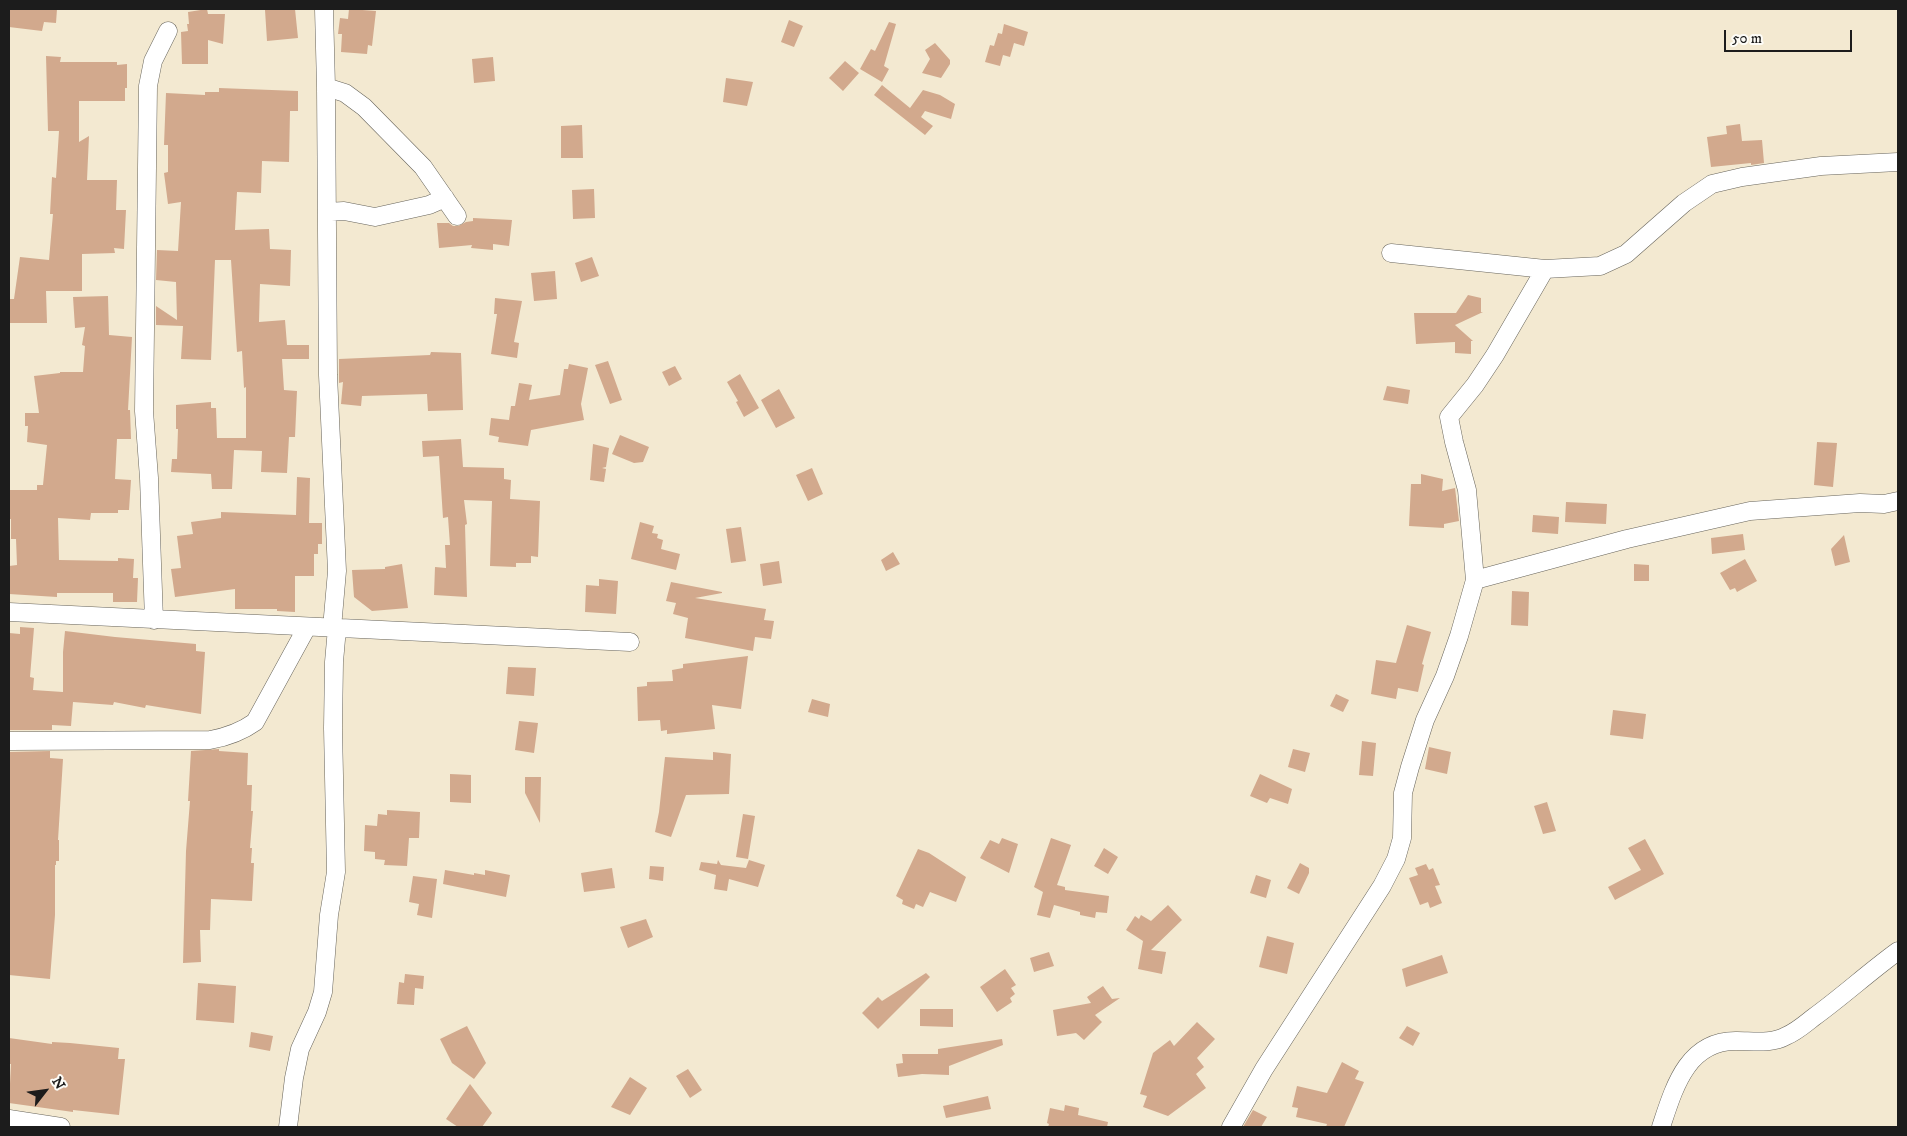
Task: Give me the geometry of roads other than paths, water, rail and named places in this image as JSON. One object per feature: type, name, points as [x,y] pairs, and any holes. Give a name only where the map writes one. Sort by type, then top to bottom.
[{"type":"street","points":[[288,1127],[294,1078],[300,1049],[317,1012],[323,992],[329,915],[336,872],[333,728],[334,628],[338,571],[328,375],[324,9]]},
{"type":"street","points":[[154,620],[149,478],[144,411],[148,86],[153,62],[168,31]]},
{"type":"street","points":[[326,87],[345,93],[364,107],[422,167],[457,216]]},
{"type":"street","points":[[1391,253],[1545,268],[1600,266],[1626,254],[1684,203],[1712,184],[1742,177],[1821,166],[1898,162]]},
{"type":"street","points":[[327,212],[344,211],[376,217],[429,204],[445,198]]},
{"type":"street","points":[[1231,1127],[1264,1069],[1382,886],[1396,859],[1402,838],[1403,793],[1410,767],[1425,720],[1445,676],[1459,636],[1475,580],[1467,490],[1449,417],[1475,385],[1495,355],[1545,268]]},
{"type":"street","points":[[1475,580],[1627,539],[1750,511],[1860,503],[1884,504],[1898,501]]},
{"type":"street","points":[[9,612],[630,642]]},
{"type":"street","points":[[9,741],[210,740],[230,736],[255,722],[297,649],[307,627]]},
{"type":"street","points":[[1661,1127],[1670,1100],[1683,1072],[1696,1055],[1712,1045],[1725,1040],[1771,1041],[1785,1037],[1834,1003],[1898,951]]},
{"type":"street","points":[[9,1119],[61,1127]]}]
